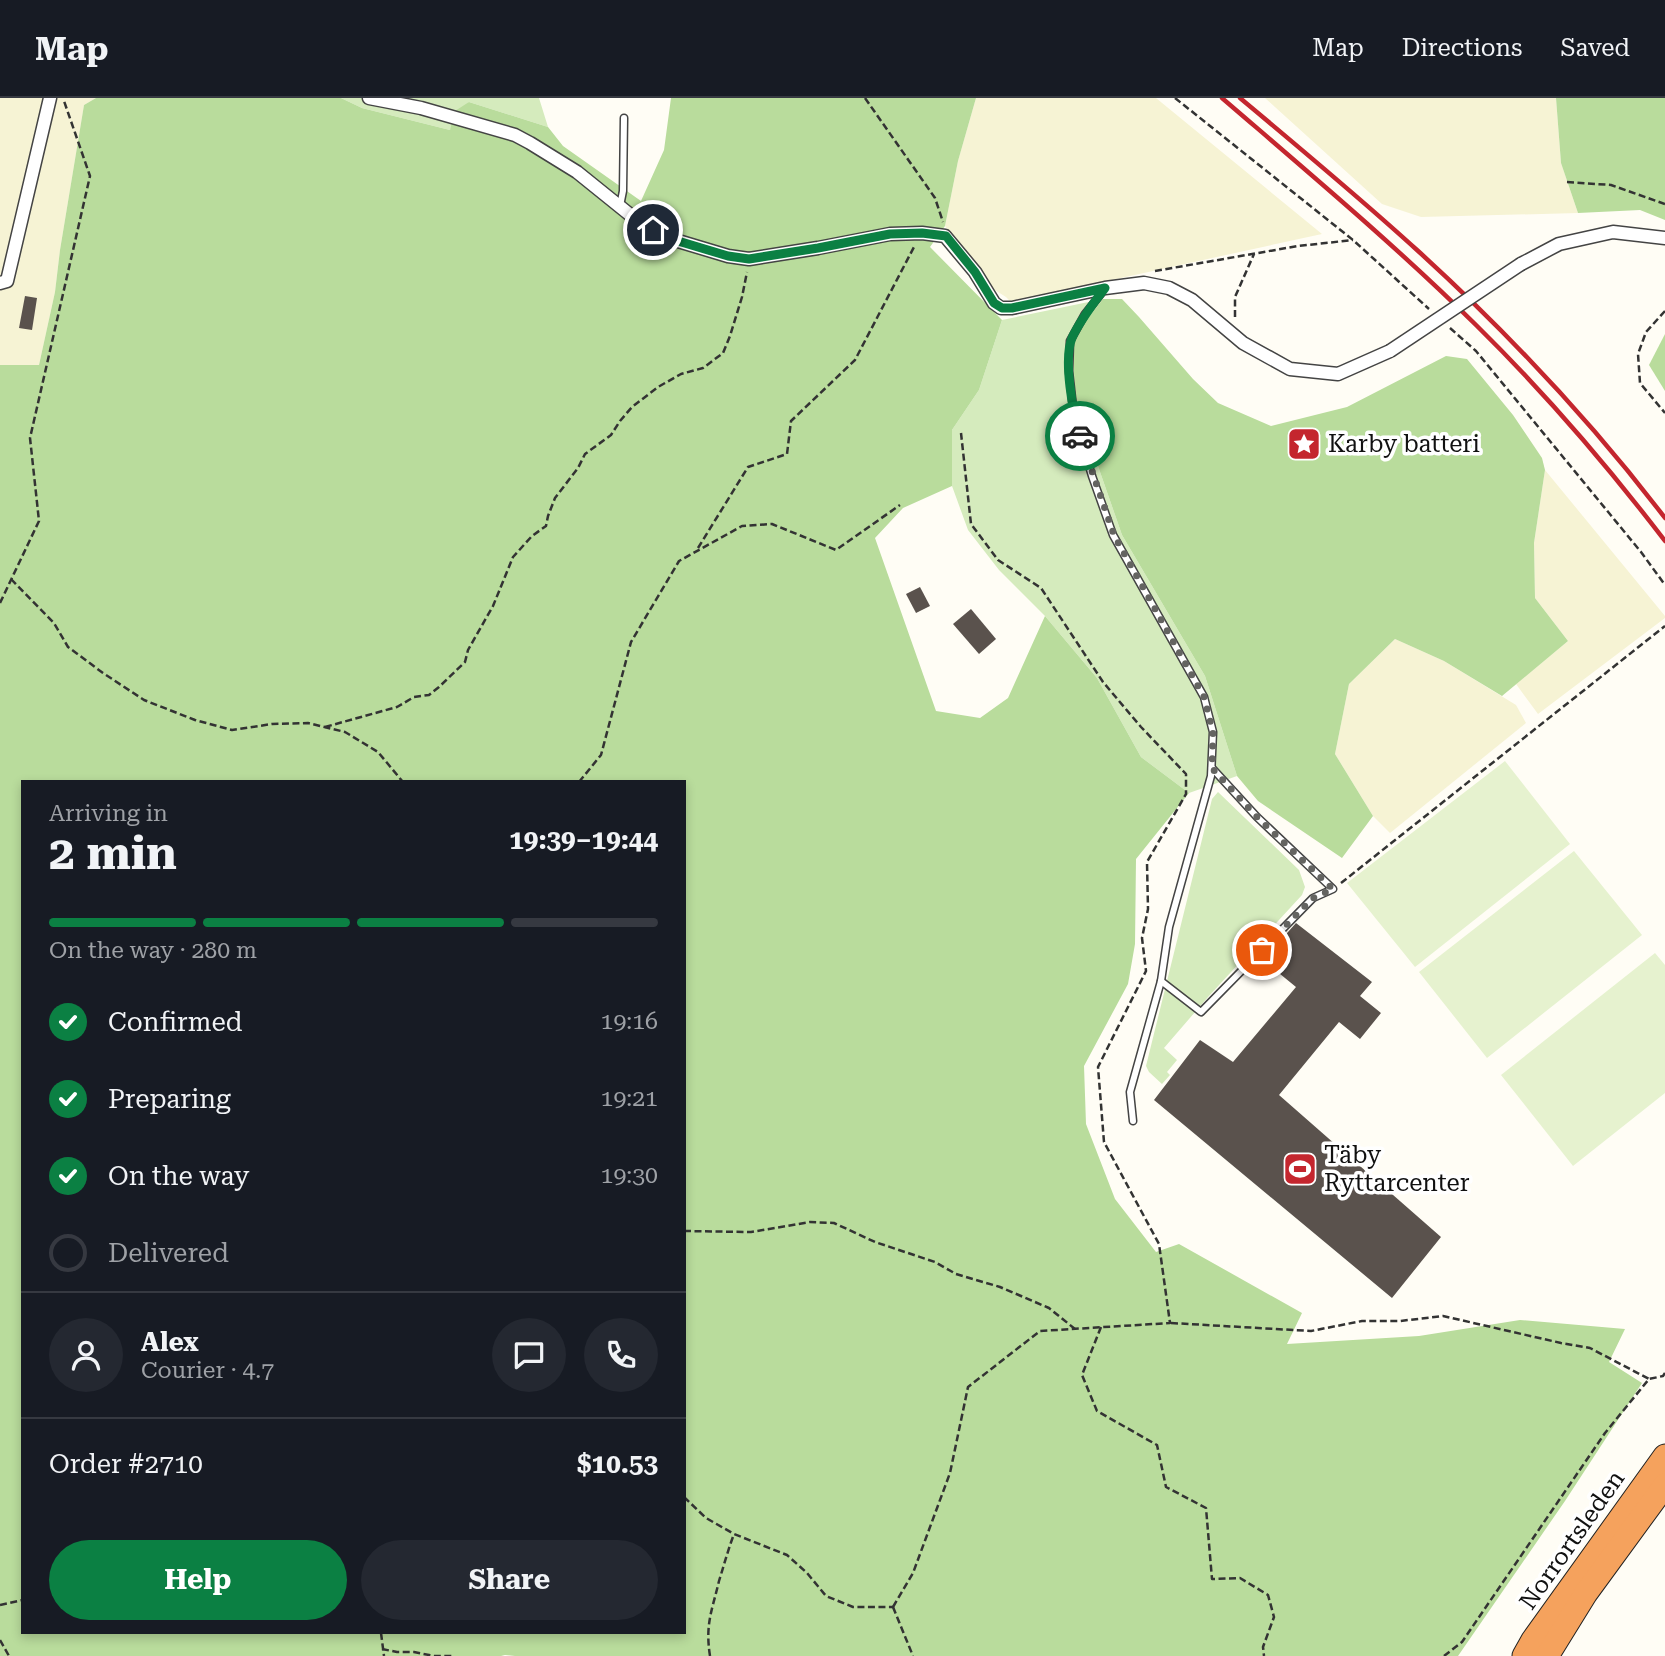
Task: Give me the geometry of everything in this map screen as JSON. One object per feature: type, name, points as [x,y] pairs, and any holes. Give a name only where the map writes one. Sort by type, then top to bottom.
[{"type":"highway","name":"Norrortsleden","points":[[1524,1656],[1665,1455]]},
{"type":"highway","name":"Norrortsleden","points":[[1547,1656],[1586,1593],[1665,1485]]},
{"type":"street","points":[[0,284],[7,281],[50,98]]},
{"type":"street","points":[[369,98],[421,108],[514,135],[577,172],[639,222],[668,238],[728,256],[749,259],[890,234],[922,233],[946,236],[975,272],[994,303],[1002,308],[1144,283],[1169,288],[1192,300],[1243,343],[1290,369],[1338,374],[1390,351],[1521,264],[1559,244],[1613,232],[1665,238]]},
{"type":"lane","points":[[620,206],[623,191],[624,118]]},
{"type":"lane","points":[[1105,288],[1085,313],[1070,341],[1069,371],[1074,416],[1114,535],[1204,697],[1213,732],[1211,776],[1169,927],[1161,981],[1130,1092],[1133,1121]]},
{"type":"lane","points":[[1161,981],[1201,1012],[1313,898],[1333,889],[1257,817],[1212,768]]},
{"type":"path","points":[[0,603],[39,521],[30,438],[90,176],[63,98]]},
{"type":"path","points":[[865,98],[935,198],[946,236]]},
{"type":"path","points":[[1567,181],[1611,185],[1665,204]]},
{"type":"path","points":[[696,551],[748,467],[787,454],[791,421],[855,360],[922,233]]},
{"type":"path","points":[[1147,272],[1353,240]]},
{"type":"path","points":[[1234,335],[1235,297],[1254,254]]},
{"type":"path","points":[[325,727],[397,708],[414,697],[429,695],[465,662],[468,650],[492,606],[513,558],[532,536],[546,526],[555,498],[578,468],[585,454],[611,435],[632,407],[658,387],[681,374],[703,368],[723,353],[742,297],[749,259]]},
{"type":"path","points":[[1665,311],[1646,332],[1638,354],[1640,383],[1665,413]]},
{"type":"path","points":[[961,433],[971,524],[998,560],[1041,589],[1103,682],[1186,774],[1186,794],[1147,862],[1149,909],[1142,938],[1146,971],[1098,1066],[1104,1142],[1159,1244],[1170,1323]]},
{"type":"path","points":[[581,780],[601,755],[631,642],[679,561],[742,527],[772,524],[836,550],[900,505]]},
{"type":"path","points":[[12,579],[54,623],[68,647],[144,700],[195,720],[232,730],[272,724],[308,723],[345,732],[378,752],[401,780]]},
{"type":"path","points":[[1333,889],[1665,626]]},
{"type":"path","points":[[686,1231],[751,1232],[810,1222],[834,1223],[875,1242],[935,1262],[956,1274],[1000,1287],[1049,1308],[1075,1329]]},
{"type":"path","points":[[893,1607],[913,1573],[950,1473],[968,1387],[1040,1331],[1170,1323],[1311,1331],[1362,1321],[1401,1321],[1443,1316],[1590,1348],[1649,1379]]},
{"type":"path","points":[[1101,1327],[1082,1375],[1097,1410],[1157,1445],[1166,1487],[1206,1508],[1212,1579],[1240,1578],[1268,1595],[1274,1617],[1263,1647],[1264,1656]]},
{"type":"path","points":[[1444,1656],[1462,1642],[1605,1433],[1649,1379],[1665,1373]]},
{"type":"path","points":[[686,1499],[706,1518],[734,1534],[787,1555],[807,1573],[826,1597],[853,1607],[893,1607]]},
{"type":"path","points":[[710,1656],[707,1643],[709,1617],[725,1556],[734,1534]]},
{"type":"path","points":[[0,1605],[21,1601]]},
{"type":"path","points":[[893,1607],[913,1656]]},
{"type":"path","points":[[381,1634],[384,1656]]},
{"type":"path","points":[[0,1640],[9,1656]]},
{"type":"path","points":[[382,1649],[452,1656]]},
{"type":"shaded area","points":[[0,98],[96,98],[84,105],[55,292],[39,365],[0,365]]},
{"type":"shaded area","points":[[976,98],[1156,98],[1322,234],[1011,302],[985,284],[945,226],[958,161]]},
{"type":"shaded area","points":[[1265,98],[1556,98],[1561,163],[1578,213],[1421,217],[1382,204]]},
{"type":"shaded area","points":[[1545,470],[1665,618],[1538,714],[1516,684],[1568,641],[1535,598],[1534,543]]},
{"type":"shaded area","points":[[1395,639],[1444,661],[1516,705],[1526,723],[1390,833],[1373,816],[1335,754],[1349,684]]},
{"type":"green space","points":[[96,98],[341,98],[362,108],[450,130],[455,111],[469,102],[548,127],[563,146],[641,201],[664,150],[671,98],[976,98],[958,161],[945,226],[930,247],[1002,320],[979,390],[952,430],[952,486],[903,508],[875,538],[936,711],[980,718],[1008,698],[1045,616],[1097,678],[1141,757],[1189,793],[1136,859],[1135,944],[1128,984],[1084,1066],[1086,1124],[1115,1199],[1156,1252],[1179,1244],[1302,1313],[1287,1344],[1419,1336],[1520,1320],[1625,1329],[1609,1362],[1642,1383],[1458,1656],[0,1656],[0,365],[39,365],[55,292],[84,105]]},
{"type":"green space","points":[[341,98],[539,98],[548,127],[469,102],[450,130],[362,108]]},
{"type":"green space","points":[[1556,98],[1665,98],[1665,220],[1640,210],[1578,213],[1561,163]]},
{"type":"green space","points":[[1103,299],[1083,324],[1076,403],[1122,535],[1205,676],[1237,776],[1189,793],[1141,757],[1097,678],[1045,616],[999,570],[968,530],[952,486],[952,430],[979,390],[1002,320]]},
{"type":"green space","points":[[1103,299],[1122,299],[1218,403],[1271,426],[1347,407],[1446,356],[1467,359],[1513,415],[1542,458],[1545,470],[1534,543],[1535,598],[1568,641],[1502,696],[1444,661],[1395,639],[1349,684],[1335,754],[1373,816],[1342,858],[1258,801],[1237,776],[1205,676],[1122,535],[1076,403],[1074,341],[1083,324]]},
{"type":"green space","points":[[1665,334],[1665,391],[1649,365]]},
{"type":"green space","points":[[1505,761],[1570,844],[1415,967],[1347,883]]},
{"type":"green space","points":[[1218,792],[1299,870],[1305,887],[1302,895],[1164,1048],[1177,1060],[1167,1072],[1170,1075],[1162,1084],[1146,1066],[1212,799]]},
{"type":"green space","points":[[1574,851],[1642,935],[1487,1058],[1419,972]]},
{"type":"green space","points":[[1655,953],[1665,965],[1665,1093],[1573,1166],[1501,1075]]},
{"type":"building","points":[[25,296],[37,298],[32,330],[19,328]]},
{"type":"building","points":[[920,587],[930,606],[916,613],[906,594]]},
{"type":"building","points":[[971,609],[996,639],[979,654],[953,624]]},
{"type":"building","name":"Täby Ryttarcenter","points":[[1296,923],[1372,982],[1360,996],[1381,1013],[1360,1039],[1339,1022],[1279,1095],[1441,1237],[1392,1298],[1154,1100],[1200,1040],[1233,1062],[1296,987],[1263,960]]},
{"type":"railway","points":[[1222,98],[1383,238],[1476,325],[1575,430],[1665,541]]},
{"type":"railway","points":[[1240,98],[1374,211],[1483,313],[1578,412],[1665,518]]},
{"type":"way so far","points":[[1080,436],[1114,535],[1204,697],[1213,732],[1212,768],[1257,817],[1333,889],[1313,898],[1262,950]]},
{"type":"place","name":"Karby batteri","points":[[1304,444]]},
{"type":"place","name":"Täby Ryttarcenter","points":[[1300,1169]]},
{"type":"route","points":[[653,230],[668,238],[728,256],[749,259],[890,234],[922,233],[946,236],[975,272],[994,303],[1002,308],[1105,288],[1085,313],[1070,341],[1069,371],[1074,416],[1080,436]]}]
